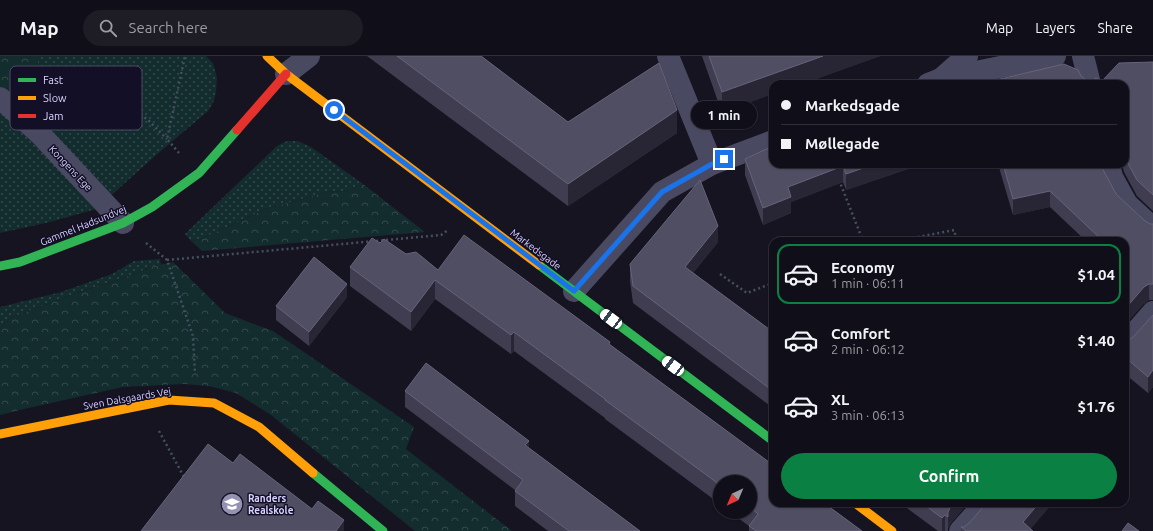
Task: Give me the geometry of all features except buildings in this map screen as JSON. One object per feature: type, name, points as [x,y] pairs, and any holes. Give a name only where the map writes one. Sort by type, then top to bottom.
[{"type":"street","name":"Markedsgade","points":[[267,56],[286,74],[769,438]]},
{"type":"street","points":[[286,74],[309,56]]},
{"type":"street","points":[[668,56],[712,164]]},
{"type":"street","points":[[936,80],[966,56]]},
{"type":"street","points":[[943,80],[1055,56]]},
{"type":"street","points":[[1083,56],[1089,80]]},
{"type":"street","name":"Gammel Hadsundvej","points":[[0,266],[20,262],[123,223],[152,208],[199,173],[286,74]]},
{"type":"street","name":"Kongens Ege","points":[[0,98],[10,107]]},
{"type":"street","name":"Kongens Ege","points":[[36,130],[123,223]]},
{"type":"street","points":[[574,291],[662,192],[712,164],[769,143]]},
{"type":"street","points":[[1110,168],[1112,177],[1127,204],[1153,228]]},
{"type":"street","points":[[1129,339],[1153,312]]},
{"type":"street","name":"Sven Dalsgaards Vej","points":[[0,434],[169,400],[214,403],[259,427],[383,531]]},
{"type":"street","points":[[860,507],[892,531]]},
{"type":"street","points":[[960,531],[981,507]]},
{"type":"path","points":[[167,139],[185,56]]},
{"type":"path","points":[[142,116],[167,139],[199,173]]},
{"type":"path","points":[[838,178],[861,237]]},
{"type":"path","points":[[192,401],[196,370],[193,336],[167,260],[441,235],[470,213]]},
{"type":"path","points":[[918,237],[954,230],[956,237]]},
{"type":"path","points":[[720,274],[747,293],[769,285]]},
{"type":"path","points":[[157,427],[186,480]]},
{"type":"green space","points":[[0,56],[206,56],[213,63],[217,78],[216,92],[214,101],[208,111],[96,209],[50,222],[0,233]]},
{"type":"green space","points":[[0,56],[38,56],[38,66],[10,66],[10,106],[0,120]]},
{"type":"green space","points":[[287,141],[298,141],[311,147],[363,184],[344,192],[330,191],[266,209],[203,238],[191,241],[185,234],[277,146]]},
{"type":"green space","points":[[363,184],[425,232],[202,251],[191,241],[203,238],[266,209],[330,191],[344,192]]},
{"type":"green space","points":[[160,259],[161,265],[154,266],[121,279],[76,293],[10,318],[0,329],[0,307],[61,292],[112,274],[134,261]]},
{"type":"green space","points":[[173,262],[225,313],[273,331],[414,427],[406,449],[512,531],[415,531],[271,415],[236,393],[209,386],[184,384],[123,387],[0,415],[0,329],[10,318],[154,266]]},
{"type":"traffic: fast","points":[[0,266],[20,262],[123,223],[152,207],[199,173],[237,130]]},
{"type":"traffic: fast","points":[[539,265],[769,438]]},
{"type":"traffic: fast","points":[[313,473],[383,531]]},
{"type":"traffic: slow","points":[[267,56],[286,74],[539,265]]},
{"type":"traffic: slow","points":[[0,434],[169,400],[214,403],[259,427],[313,473]]},
{"type":"traffic: slow","points":[[860,507],[892,531]]},
{"type":"traffic: jam","points":[[237,130],[286,74]]},
{"type":"place","name":"Randers Realskole","points":[[232,504]]},
{"type":"route","points":[[334,110],[574,291],[662,192],[712,164],[724,159]]}]
